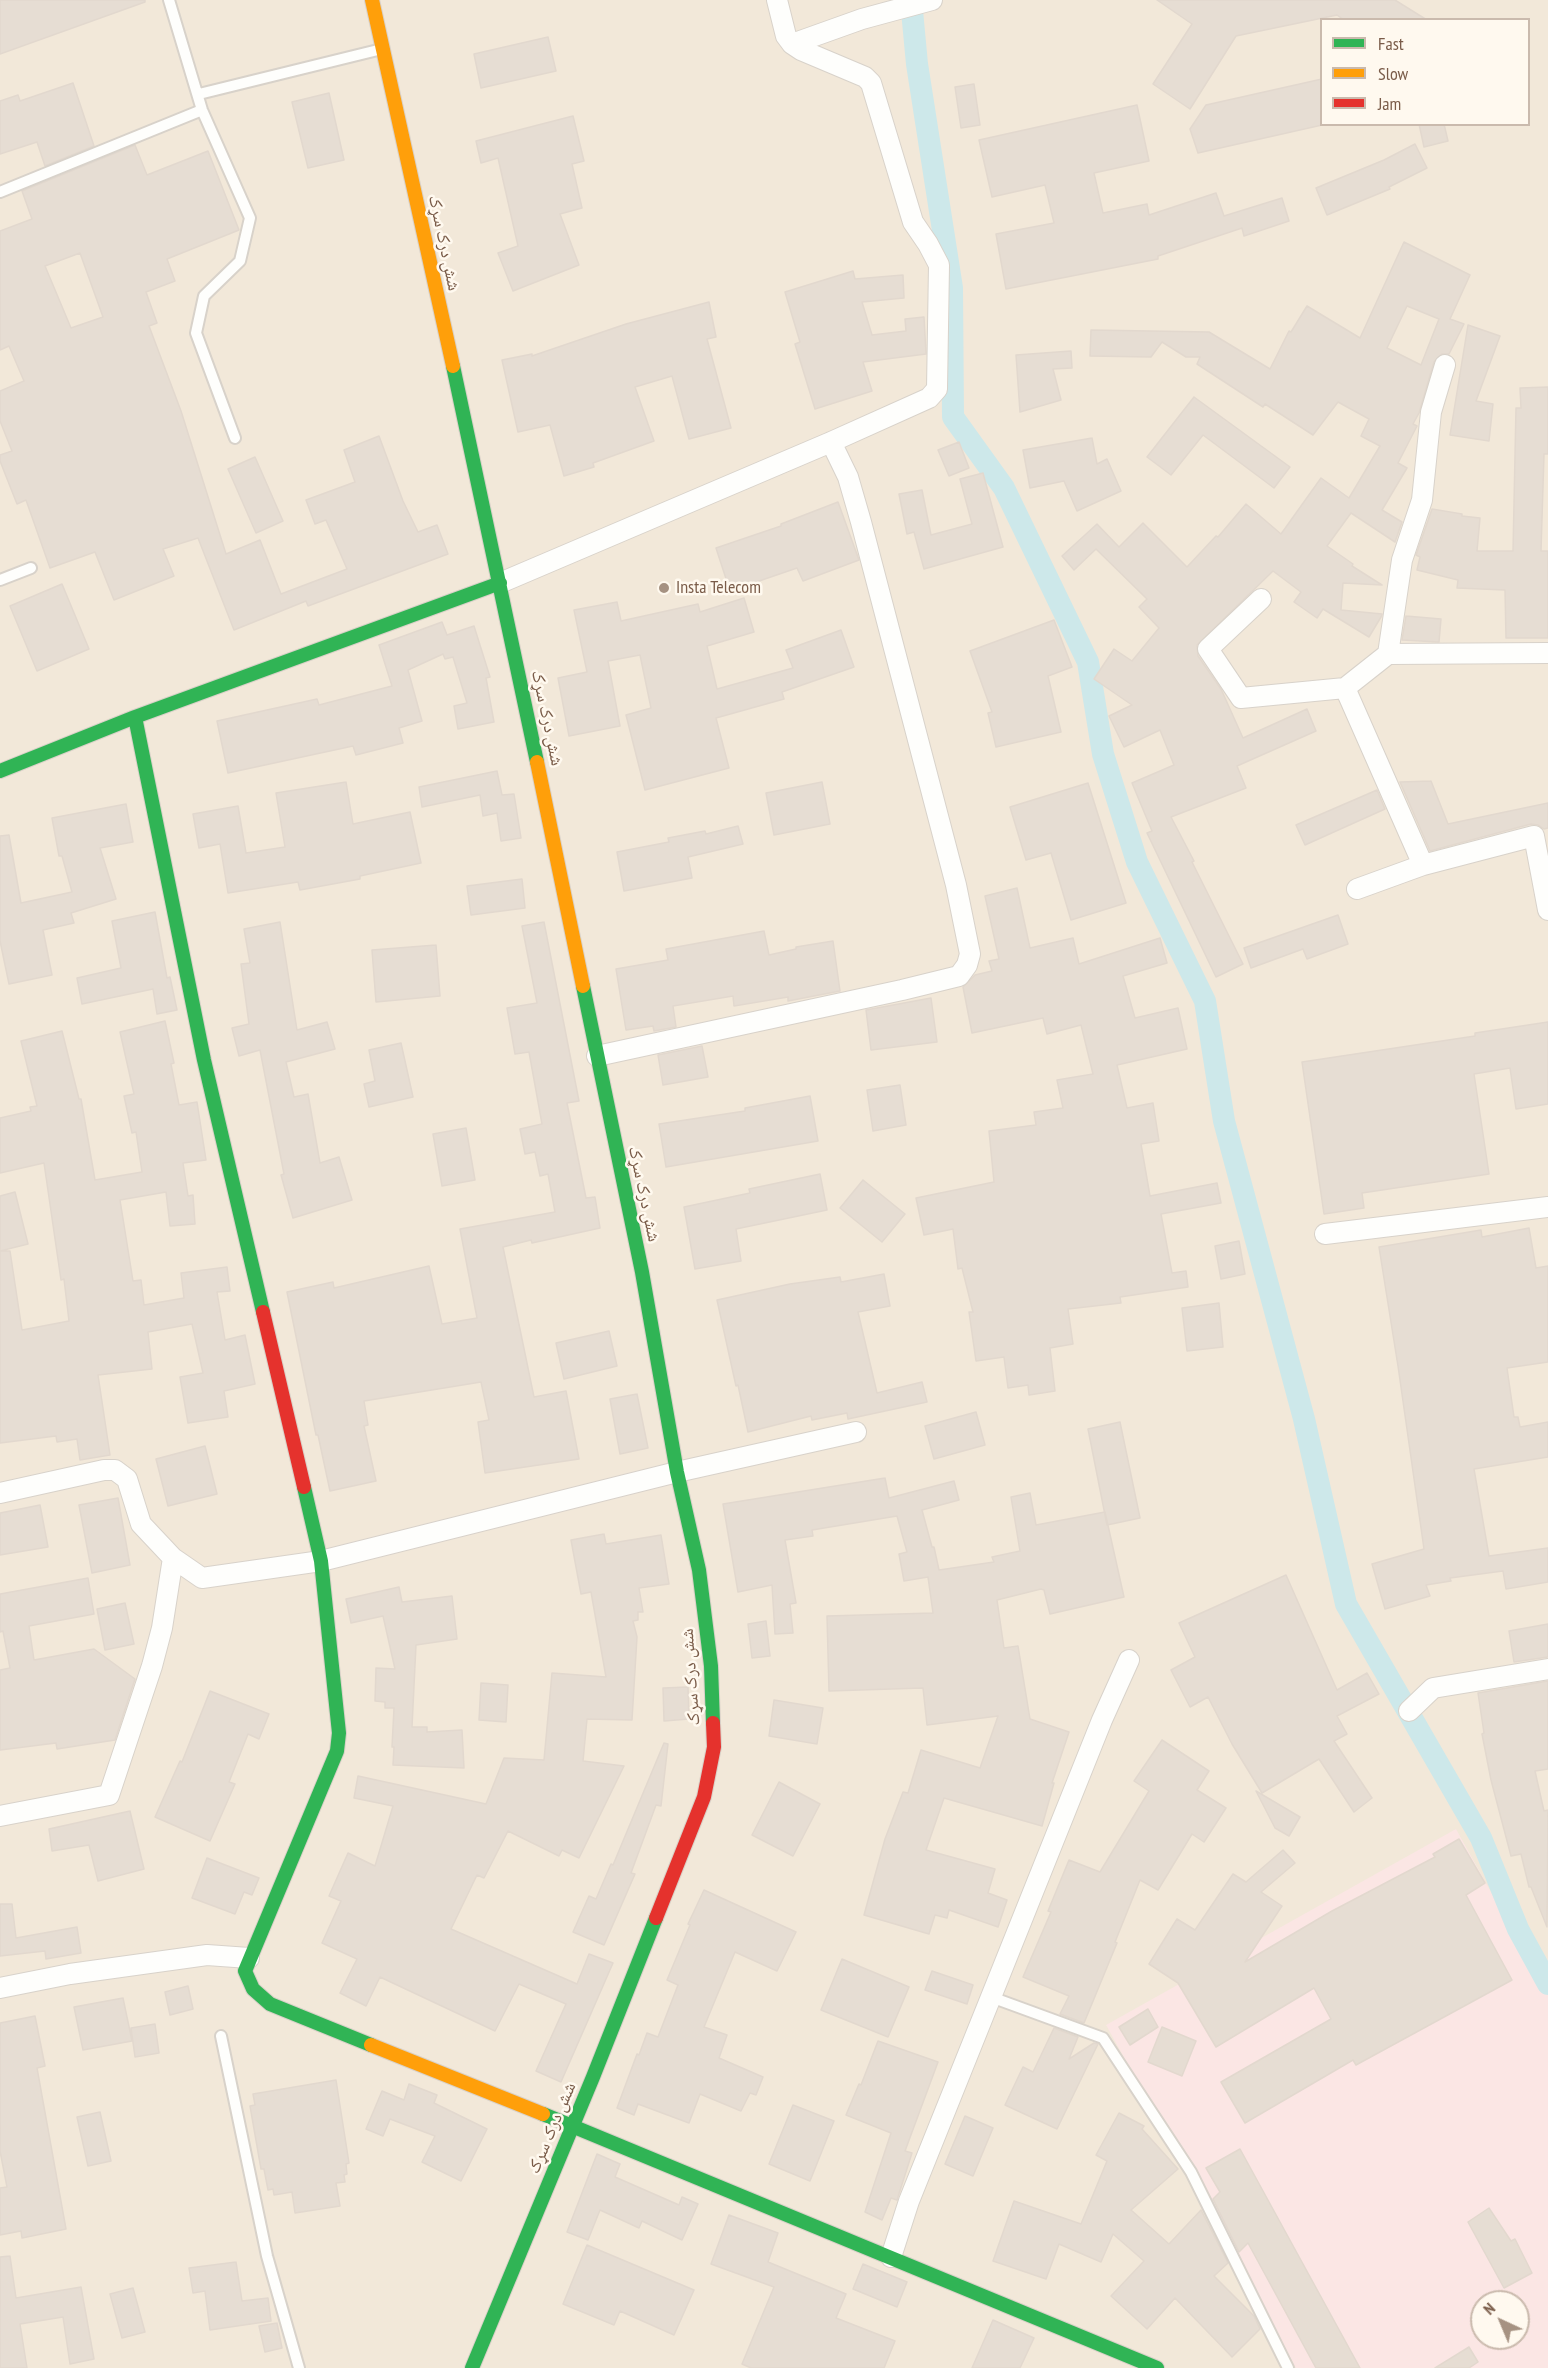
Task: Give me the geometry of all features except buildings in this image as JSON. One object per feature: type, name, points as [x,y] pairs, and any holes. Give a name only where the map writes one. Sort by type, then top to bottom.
[{"type":"street","name":"شش درک سړک","points":[[372,0],[500,583],[642,1272],[677,1472],[699,1570],[711,1666],[714,1747],[704,1797],[573,2126],[472,2368]]},
{"type":"street","points":[[0,771],[135,717],[500,583],[831,442],[933,395],[937,389],[939,265],[928,244],[912,222],[871,83],[865,77],[792,44],[786,36],[777,0]]},
{"type":"street","points":[[792,44],[862,19],[932,0]]},
{"type":"street","points":[[1388,654],[1402,560],[1422,500],[1431,412],[1445,365]]},
{"type":"street","points":[[597,1056],[902,990],[959,976],[968,965],[970,954],[956,885],[867,544],[848,477],[831,442]]},
{"type":"street","points":[[1261,599],[1208,649],[1241,698],[1345,688],[1388,654],[1548,653]]},
{"type":"street","points":[[1345,688],[1423,865]]},
{"type":"street","points":[[135,717],[204,1060],[321,1561],[339,1732],[337,1751],[249,1958],[245,1971],[253,1989],[270,2004],[573,2126],[1157,2368]]},
{"type":"street","points":[[1357,889],[1423,865],[1534,836],[1548,910]]},
{"type":"street","points":[[1325,1234],[1548,1207]]},
{"type":"street","points":[[0,1492],[104,1470],[115,1470],[126,1479],[141,1524],[173,1558],[202,1578],[321,1561],[677,1472],[856,1432]]},
{"type":"street","points":[[0,1816],[109,1794],[162,1628],[173,1558]]},
{"type":"street","points":[[891,2257],[909,2201],[1102,1720],[1129,1660]]},
{"type":"street","points":[[1408,1711],[1433,1688],[1548,1669]]},
{"type":"street","points":[[0,1988],[70,1974],[207,1954],[249,1958]]},
{"type":"lane","points":[[169,0],[202,110],[250,218],[240,261],[204,296],[196,333],[235,438]]},
{"type":"lane","points":[[198,94],[383,49]]},
{"type":"lane","points":[[0,192],[202,110]]},
{"type":"lane","points":[[0,579],[31,568]]},
{"type":"lane","points":[[991,1997],[1103,2038],[1191,2172],[1288,2368]]},
{"type":"lane","points":[[220,2036],[267,2256],[299,2368]]},
{"type":"shaded area","points":[[0,0],[1548,0],[1548,2368],[0,2368]]},
{"type":"shaded area","points":[[1456,1829],[1548,1995],[1548,2368],[1296,2368],[1106,2025]]},
{"type":"waterway","points":[[911,0],[917,64],[952,288],[953,417],[1004,488],[1088,662],[1103,754],[1137,862],[1205,1001],[1224,1121],[1304,1419],[1346,1604],[1481,1838],[1518,1929],[1548,1984]]},
{"type":"traffic: fast","points":[[453,366],[537,762]]},
{"type":"traffic: fast","points":[[0,771],[135,717],[500,583]]},
{"type":"traffic: fast","points":[[135,717],[204,1060],[263,1312]]},
{"type":"traffic: fast","points":[[583,986],[642,1272],[677,1472],[699,1570],[711,1666],[713,1723]]},
{"type":"traffic: fast","points":[[304,1487],[321,1561],[339,1733],[337,1751],[245,1971],[253,1989],[270,2004],[371,2045]]},
{"type":"traffic: fast","points":[[472,2368],[593,2077],[656,1918]]},
{"type":"traffic: fast","points":[[543,2114],[1157,2368]]},
{"type":"traffic: slow","points":[[372,0],[453,366]]},
{"type":"traffic: slow","points":[[537,762],[583,986]]},
{"type":"traffic: slow","points":[[371,2045],[543,2114]]},
{"type":"traffic: jam","points":[[263,1312],[304,1487]]},
{"type":"traffic: jam","points":[[656,1918],[704,1797],[714,1747],[713,1723]]},
{"type":"place","name":"Insta Telecom","points":[[664,588]]}]
